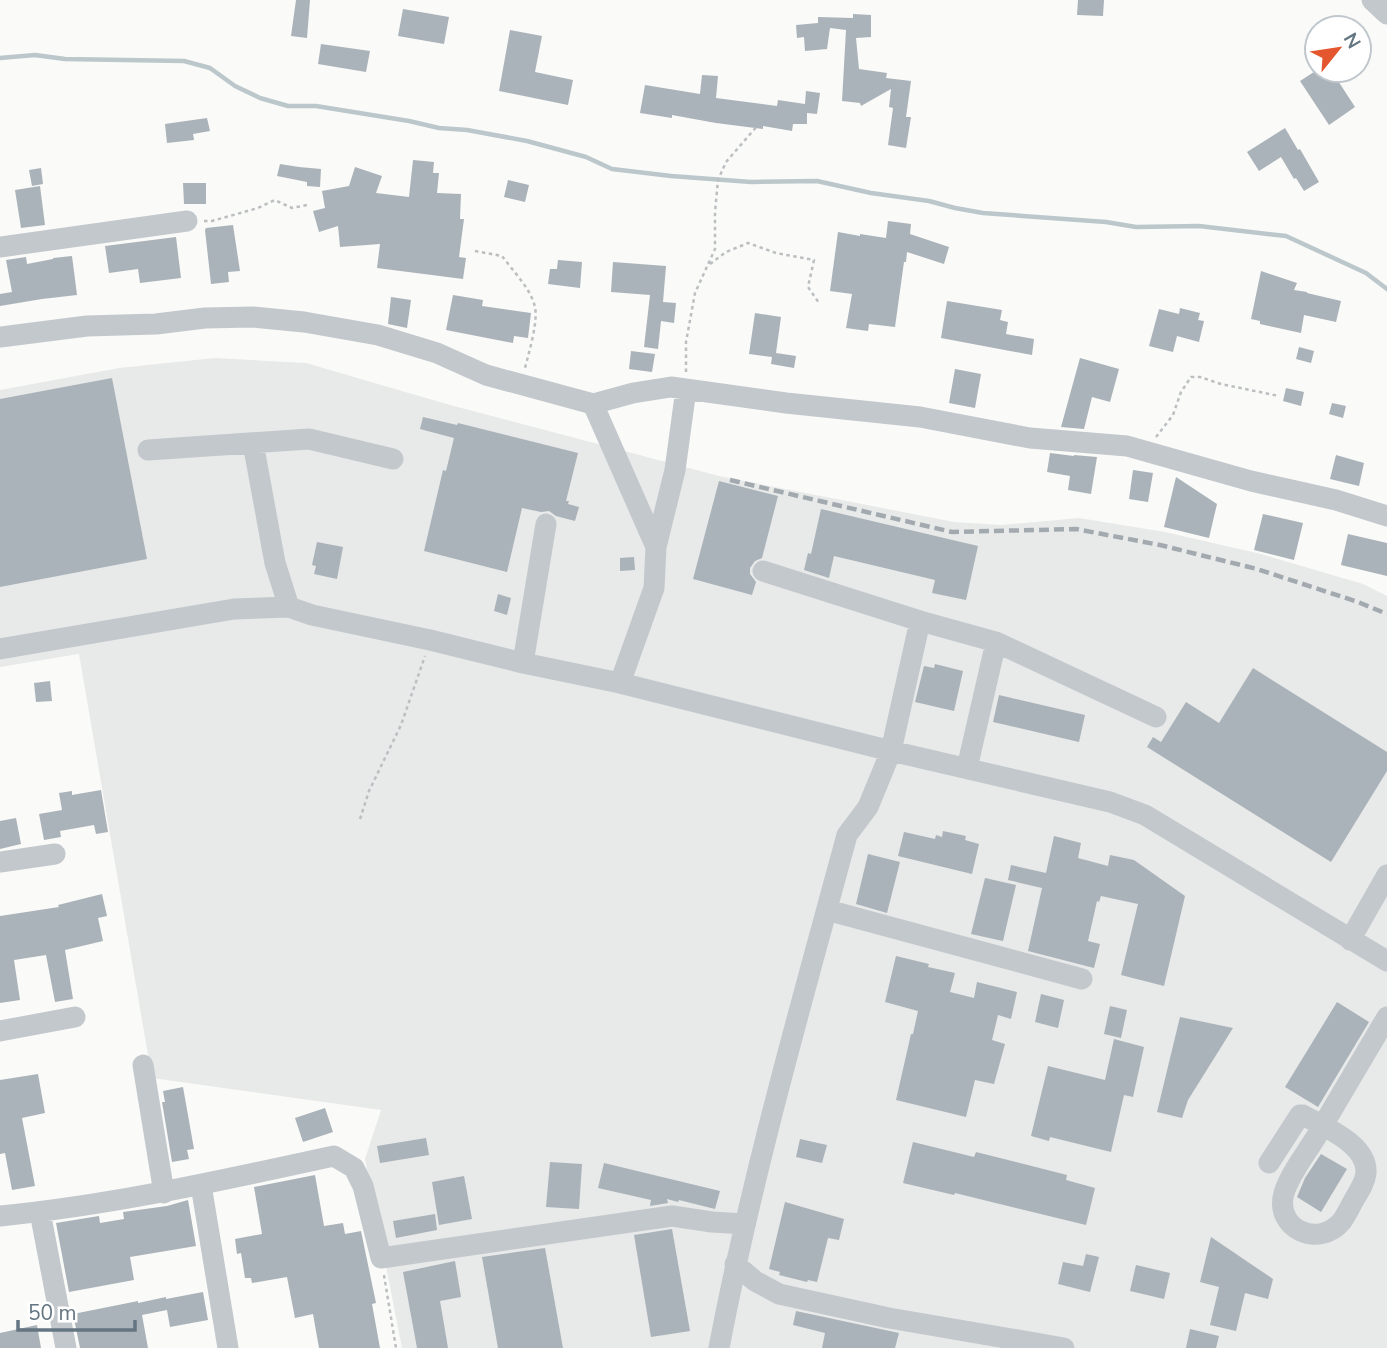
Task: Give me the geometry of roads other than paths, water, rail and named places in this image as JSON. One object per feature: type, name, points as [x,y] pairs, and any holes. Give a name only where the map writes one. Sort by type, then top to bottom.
[{"type":"street","points":[[0,247],[187,221]]},
{"type":"street","points":[[0,337],[87,326],[156,324],[205,318],[253,317],[304,322],[378,335],[437,353],[486,374],[593,404],[633,393],[671,387],[786,403],[920,417],[1030,438],[1128,446],[1251,481],[1336,500],[1387,516]]},
{"type":"street","points":[[621,683],[654,588],[656,547],[675,470],[686,389]]},
{"type":"street","points":[[593,404],[656,547]]},
{"type":"street","points":[[148,450],[309,439],[393,459]]},
{"type":"street","points":[[253,443],[275,563],[289,607]]},
{"type":"street","points":[[523,663],[546,524]]},
{"type":"street","points":[[764,571],[920,621],[996,642],[1156,717]]},
{"type":"street","points":[[0,649],[234,609],[289,607],[312,615],[621,683],[891,751],[1110,802],[1145,816],[1387,961]]},
{"type":"street","points":[[719,1348],[735,1264],[770,1119],[847,835],[868,807],[891,751],[920,621]]},
{"type":"street","points":[[967,768],[996,642]]},
{"type":"street","points":[[0,862],[55,854]]},
{"type":"street","points":[[1350,940],[1387,875]]},
{"type":"street","points":[[827,910],[1082,979]]},
{"type":"street","points":[[0,1031],[75,1017]]},
{"type":"street","points":[[1269,1163],[1300,1115],[1303,1115],[1323,1126],[1350,1142],[1359,1150],[1365,1162],[1366,1175],[1343,1219],[1335,1228],[1324,1234],[1311,1235],[1289,1222],[1283,1198],[1287,1185],[1323,1126],[1387,1017]]},
{"type":"street","points":[[142,1065],[163,1193]]},
{"type":"street","points":[[0,1216],[163,1193],[334,1156],[354,1168],[363,1186],[381,1258],[672,1216],[746,1224]]},
{"type":"street","points":[[201,1185],[228,1348]]},
{"type":"street","points":[[40,1212],[65,1348]]},
{"type":"street","points":[[735,1264],[755,1282],[779,1294],[889,1318],[1064,1348]]},
{"type":"waterway","points":[[0,58],[35,55],[65,59],[184,61],[210,68],[235,86],[260,98],[288,106],[316,106],[527,141],[586,157],[612,169],[751,182],[817,181],[983,213],[1106,222],[1136,227],[1199,226],[1286,236],[1366,273],[1387,289]]},
{"type":"railway","points":[[730,480],[952,532],[1076,529],[1160,545],[1257,569],[1387,614]]}]
